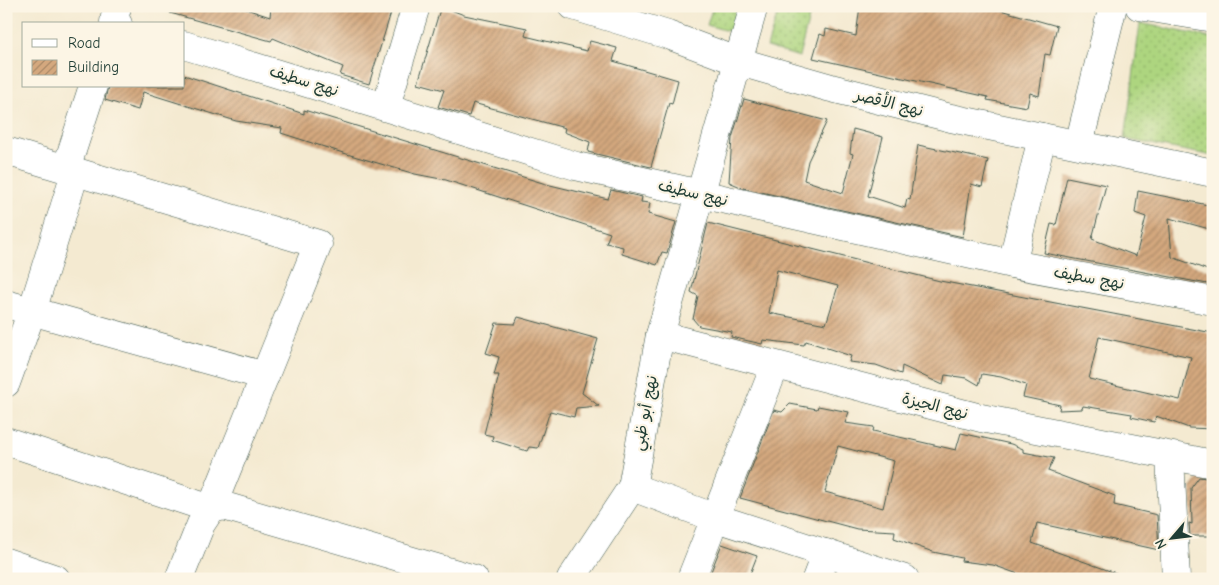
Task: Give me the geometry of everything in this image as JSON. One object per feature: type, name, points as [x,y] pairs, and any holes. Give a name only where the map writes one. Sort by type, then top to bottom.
[{"type":"street","points":[[386,106],[416,6]]},
{"type":"street","name":"نهج الأقصر","points":[[573,6],[668,35],[740,62],[942,116],[1213,174]]},
{"type":"street","name":"نهج أبو ظبي","points":[[632,487],[660,335],[740,62],[754,6]]},
{"type":"street","points":[[1079,144],[1113,6]]},
{"type":"street","points":[[1139,6],[1213,18]]},
{"type":"street","name":"نهج سطيف","points":[[185,45],[576,166],[1012,264],[1213,301]]},
{"type":"street","points":[[6,383],[19,308],[70,171],[92,88]]},
{"type":"street","points":[[1012,264],[1042,137]]},
{"type":"street","points":[[6,151],[318,244],[211,509],[201,524],[179,579]]},
{"type":"street","points":[[19,308],[265,376]]},
{"type":"street","name":"نهج الجيزة","points":[[660,335],[981,418],[1213,464]]},
{"type":"street","points":[[691,579],[775,366]]},
{"type":"street","points":[[6,440],[211,509],[224,506],[474,579]]},
{"type":"street","points":[[1170,456],[1176,579]]},
{"type":"street","points":[[572,579],[632,487],[714,517],[905,579]]},
{"type":"street","points":[[816,579],[826,553]]},
{"type":"street","points":[[6,562],[56,579]]},
{"type":"green space","points":[[713,6],[739,6],[731,32],[707,25]]},
{"type":"green space","points":[[780,6],[812,6],[799,57],[767,47]]},
{"type":"green space","points":[[1140,23],[1213,38],[1213,156],[1125,139]]},
{"type":"building","points":[[171,6],[237,6],[270,17],[271,6],[393,6],[369,84],[340,75],[343,67],[273,38],[271,41],[170,13]]},
{"type":"building","points":[[441,6],[464,15],[527,28],[525,36],[587,51],[590,41],[617,48],[613,61],[678,80],[672,104],[669,103],[651,167],[588,152],[590,142],[564,132],[565,128],[473,103],[469,116],[438,107],[444,90],[418,83]]},
{"type":"building","points":[[860,6],[986,6],[1057,26],[1050,55],[1045,54],[1039,96],[1030,93],[1027,107],[987,100],[988,97],[813,58],[820,34],[825,36],[826,29],[856,36]]},
{"type":"building","points":[[185,75],[304,114],[304,110],[546,184],[608,199],[611,190],[642,197],[641,202],[650,203],[648,214],[676,222],[667,253],[662,252],[657,265],[622,254],[623,247],[606,243],[610,233],[446,180],[415,174],[340,152],[281,133],[282,128],[236,121],[143,92],[138,110],[105,100],[108,88],[185,88]]},
{"type":"building","points":[[744,99],[827,121],[808,161],[804,180],[843,193],[853,154],[850,153],[853,129],[883,137],[868,196],[905,208],[907,199],[910,200],[918,145],[988,160],[982,187],[971,184],[963,237],[743,188],[729,182],[732,138]]},
{"type":"building","points":[[1067,177],[1106,185],[1092,239],[1136,256],[1146,217],[1135,213],[1138,191],[1213,206],[1213,230],[1169,218],[1172,257],[1213,272],[1213,285],[1044,253],[1051,224],[1056,225]]},
{"type":"building","points":[[708,223],[940,281],[1213,333],[1213,429],[1189,428],[1156,416],[1154,422],[1131,417],[1132,414],[1083,406],[1082,409],[1059,410],[1060,405],[1023,397],[1026,385],[1001,377],[982,374],[979,385],[967,378],[945,375],[943,385],[902,366],[901,374],[876,365],[849,362],[851,356],[806,341],[804,345],[763,340],[762,344],[731,337],[732,332],[699,326],[693,319],[698,296],[691,292]],"holes":[[[777,270],[838,286],[826,324],[769,313]],[[1099,337],[1191,357],[1180,400],[1089,379]]]},
{"type":"building","points":[[518,317],[598,339],[582,393],[599,406],[576,408],[574,417],[550,411],[538,448],[529,447],[527,451],[492,440],[493,436],[484,434],[499,375],[494,375],[499,357],[486,353],[496,323],[515,324]]},
{"type":"building","points":[[790,404],[817,409],[818,406],[849,412],[845,423],[874,427],[873,431],[956,450],[961,433],[1011,444],[1023,449],[1023,452],[1054,458],[1048,471],[1115,496],[1114,505],[1157,515],[1159,550],[1037,523],[1032,543],[1124,576],[1124,579],[1032,579],[993,565],[961,561],[962,558],[933,552],[894,538],[895,531],[857,529],[740,498],[774,410],[782,412]],"holes":[[[838,446],[894,461],[883,508],[825,492]]]},
{"type":"building","points":[[1199,477],[1213,479],[1213,536],[1190,536],[1189,523],[1192,524],[1191,488]]},
{"type":"building","points":[[722,544],[757,556],[748,579],[708,579]]}]
